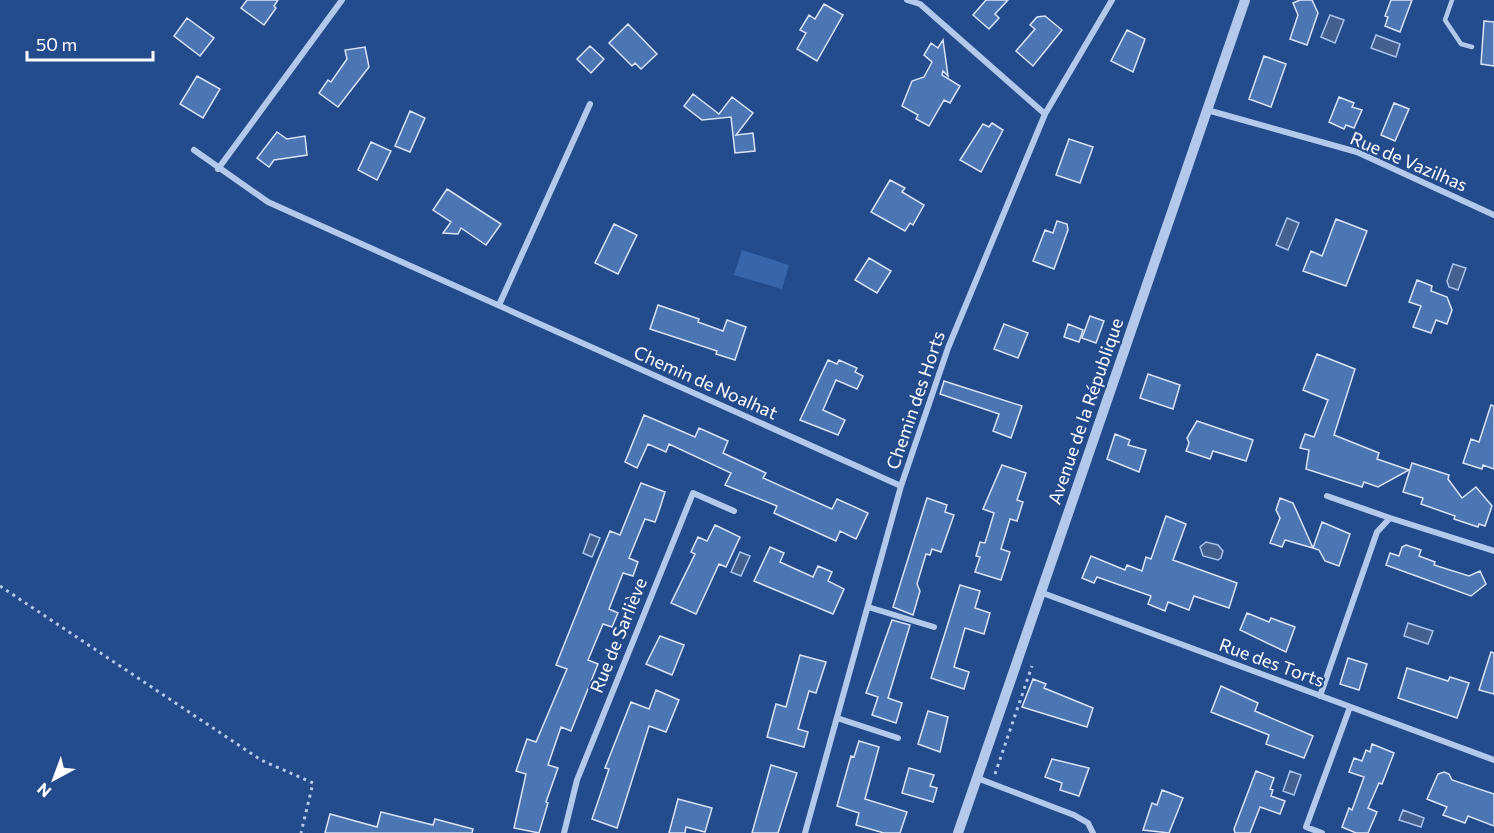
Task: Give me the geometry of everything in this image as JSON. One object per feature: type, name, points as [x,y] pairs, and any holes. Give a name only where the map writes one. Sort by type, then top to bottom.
[{"type":"street","points":[[218,169],[342,0]]},
{"type":"street","points":[[907,0],[920,4],[1045,114]]},
{"type":"street","name":"Chemin des Horts","points":[[806,833],[901,486],[948,348],[1045,114],[1112,0]]},
{"type":"street","name":"Avenue de la République","points":[[958,833],[1245,0]]},
{"type":"street","points":[[499,305],[590,104]]},
{"type":"street","name":"Rue de Vazilhas","points":[[1207,110],[1357,152],[1494,215]]},
{"type":"street","name":"Chemin de Noalhat","points":[[194,150],[268,202],[901,486]]},
{"type":"street","name":"Rue de Sarliève","points":[[564,833],[577,780],[693,493],[734,510]]},
{"type":"street","points":[[1327,496],[1494,551]]},
{"type":"street","points":[[1320,696],[1377,532],[1390,518]]},
{"type":"street","name":"Rue des Torts","points":[[1040,592],[1494,759]]},
{"type":"street","points":[[868,607],[934,627]]},
{"type":"street","points":[[1322,833],[1306,827],[1350,707]]},
{"type":"street","points":[[837,718],[898,738]]},
{"type":"street","points":[[976,778],[1074,815],[1088,823],[1093,833]]},
{"type":"lane","points":[[1452,0],[1444,20],[1461,44],[1472,47]]},
{"type":"path","points":[[0,586],[261,760],[314,783],[301,833]]},
{"type":"shaded area","points":[[1330,15],[1344,20],[1335,43],[1321,37]]},
{"type":"shaded area","points":[[1376,35],[1400,44],[1396,57],[1371,48]]},
{"type":"shaded area","points":[[1287,218],[1299,223],[1288,250],[1276,245]]},
{"type":"shaded area","points":[[742,250],[789,265],[782,289],[734,275]]},
{"type":"shaded area","points":[[1453,264],[1466,268],[1458,290],[1449,287],[1447,281]]},
{"type":"shaded area","points":[[590,534],[600,538],[592,557],[583,553]]},
{"type":"shaded area","points":[[1206,542],[1218,545],[1223,551],[1221,558],[1218,560],[1203,556],[1200,547]]},
{"type":"shaded area","points":[[740,552],[750,556],[741,576],[731,572]]},
{"type":"shaded area","points":[[1408,623],[1433,631],[1428,644],[1404,636]]},
{"type":"shaded area","points":[[1290,771],[1301,775],[1294,795],[1283,791]]},
{"type":"shaded area","points":[[1403,810],[1424,818],[1421,827],[1399,820]]},
{"type":"building","points":[[247,0],[278,0],[274,6],[276,8],[264,25],[241,8]]},
{"type":"building","points":[[986,0],[1008,0],[995,14],[999,18],[989,29],[973,15]]},
{"type":"building","points":[[1300,0],[1312,0],[1318,13],[1307,45],[1290,39],[1298,15],[1293,3]]},
{"type":"building","points":[[1391,0],[1412,0],[1400,32],[1385,26],[1388,17],[1385,16]]},
{"type":"building","points":[[824,4],[843,15],[817,61],[797,49],[806,33],[800,30],[809,15],[815,19]]},
{"type":"building","points":[[1045,16],[1062,30],[1033,66],[1016,51],[1035,29],[1030,25],[1037,17]]},
{"type":"building","points":[[187,18],[214,38],[200,56],[174,36]]},
{"type":"building","points":[[1484,21],[1494,22],[1494,66],[1481,64]]},
{"type":"building","points":[[628,24],[657,54],[641,69],[635,63],[632,66],[609,43]]},
{"type":"building","points":[[1127,30],[1145,39],[1133,72],[1111,61]]},
{"type":"building","points":[[943,40],[948,76],[943,71],[942,75],[960,86],[950,103],[944,100],[929,126],[916,119],[918,115],[902,106],[912,81],[924,77],[932,62],[924,55],[931,43],[938,48]]},
{"type":"building","points":[[590,46],[604,59],[591,73],[577,59]]},
{"type":"building","points":[[365,47],[369,67],[338,107],[319,93],[328,80],[331,82],[347,59],[345,50]]},
{"type":"building","points":[[1264,56],[1286,64],[1271,107],[1249,99]]},
{"type":"building","points":[[197,76],[220,89],[203,118],[180,104]]},
{"type":"building","points":[[693,94],[719,114],[732,97],[753,113],[736,135],[753,133],[755,151],[735,153],[731,117],[702,120],[684,106]]},
{"type":"building","points":[[1339,97],[1354,103],[1352,107],[1362,110],[1354,128],[1346,125],[1344,129],[1329,122]]},
{"type":"building","points":[[1394,103],[1409,109],[1395,141],[1381,135]]},
{"type":"building","points":[[410,111],[425,118],[410,152],[395,146]]},
{"type":"building","points":[[992,123],[1003,130],[981,172],[960,160],[983,124],[989,127]]},
{"type":"building","points":[[277,132],[287,139],[305,136],[307,155],[274,160],[269,167],[257,158]]},
{"type":"building","points":[[1069,139],[1093,147],[1080,183],[1056,175]]},
{"type":"building","points":[[371,142],[391,151],[377,180],[358,170]]},
{"type":"building","points":[[890,180],[905,188],[902,192],[924,205],[913,225],[910,223],[905,231],[871,212]]},
{"type":"building","points":[[447,189],[501,224],[486,245],[461,228],[458,234],[443,233],[451,222],[433,210]]},
{"type":"building","points":[[1336,219],[1367,231],[1346,286],[1303,271],[1311,251],[1322,256]]},
{"type":"building","points":[[1057,221],[1067,224],[1068,230],[1054,269],[1033,261],[1045,230],[1053,233]]},
{"type":"building","points":[[614,224],[637,235],[618,274],[595,263]]},
{"type":"building","points":[[869,258],[891,271],[877,293],[855,280]]},
{"type":"building","points":[[1417,280],[1432,286],[1431,291],[1447,297],[1452,310],[1447,324],[1436,320],[1431,333],[1413,327],[1421,306],[1409,302]]},
{"type":"building","points":[[658,305],[699,319],[698,322],[723,331],[727,320],[746,327],[735,360],[716,354],[717,351],[650,329]]},
{"type":"building","points":[[1090,316],[1104,321],[1096,343],[1082,338]]},
{"type":"building","points":[[1004,324],[1028,333],[1018,358],[994,349]]},
{"type":"building","points":[[1068,324],[1083,330],[1079,342],[1064,337]]},
{"type":"building","points":[[1317,354],[1355,369],[1334,435],[1379,453],[1377,459],[1409,470],[1378,487],[1364,482],[1362,487],[1306,469],[1309,450],[1300,448],[1305,434],[1314,437],[1328,400],[1303,390]]},
{"type":"building","points":[[828,360],[837,364],[839,360],[857,368],[855,372],[863,376],[857,389],[836,380],[823,410],[845,420],[838,435],[800,420]]},
{"type":"building","points":[[1148,374],[1180,385],[1173,409],[1140,398]]},
{"type":"building","points":[[944,381],[1022,406],[1011,438],[993,431],[999,414],[940,394]]},
{"type":"building","points":[[1491,405],[1494,406],[1494,469],[1483,465],[1482,469],[1463,463],[1471,439],[1479,442]]},
{"type":"building","points":[[644,415],[695,437],[699,428],[728,441],[723,453],[766,473],[763,478],[832,509],[837,499],[868,513],[856,539],[840,531],[836,541],[774,513],[777,506],[725,485],[731,473],[669,444],[666,452],[648,444],[637,468],[625,462]]},
{"type":"building","points":[[1197,421],[1253,440],[1246,461],[1213,451],[1210,459],[1186,451],[1189,443],[1187,438]]},
{"type":"building","points":[[1115,434],[1130,440],[1128,445],[1146,450],[1139,472],[1107,459]]},
{"type":"building","points":[[1412,463],[1449,475],[1448,479],[1462,498],[1476,487],[1492,506],[1485,526],[1479,524],[1478,527],[1454,519],[1455,516],[1421,504],[1423,498],[1403,492]]},
{"type":"building","points":[[1002,465],[1026,473],[1017,500],[1023,502],[1017,521],[1010,519],[1001,549],[1010,552],[1001,580],[975,572],[980,557],[976,556],[980,542],[985,543],[994,513],[983,509]]},
{"type":"building","points":[[641,483],[665,492],[655,522],[645,519],[629,558],[638,562],[633,576],[623,573],[609,609],[618,613],[612,627],[603,624],[588,660],[598,664],[571,731],[561,727],[548,765],[558,768],[546,802],[548,803],[539,833],[514,828],[526,774],[516,771],[527,739],[536,742],[567,669],[556,665],[597,562],[610,531],[620,535]]},
{"type":"building","points":[[927,498],[947,505],[945,512],[954,515],[941,552],[932,549],[930,555],[926,554],[917,584],[920,591],[913,615],[893,607]]},
{"type":"building","points":[[1280,498],[1293,503],[1313,548],[1285,540],[1282,547],[1270,543],[1280,518],[1276,510]]},
{"type":"building","points":[[1166,516],[1186,524],[1173,560],[1237,583],[1229,608],[1194,596],[1189,610],[1168,602],[1165,611],[1148,604],[1151,596],[1097,577],[1094,583],[1082,578],[1091,556],[1125,570],[1127,565],[1142,571],[1146,557],[1151,559]]},
{"type":"building","points":[[1322,522],[1350,534],[1339,566],[1325,561],[1319,550],[1313,548]]},
{"type":"building","points":[[715,525],[740,537],[726,567],[719,564],[696,614],[671,603],[695,554],[691,552],[698,537],[707,541]]},
{"type":"building","points":[[1406,545],[1421,550],[1419,556],[1435,562],[1434,565],[1469,576],[1480,571],[1486,584],[1471,596],[1386,565],[1390,553],[1399,556],[1402,547]]},
{"type":"building","points":[[770,547],[784,553],[780,562],[813,577],[818,566],[832,572],[828,581],[844,589],[833,614],[754,581]]},
{"type":"building","points":[[960,585],[980,591],[975,608],[990,613],[984,634],[965,628],[954,667],[969,672],[964,689],[931,678]]},
{"type":"building","points":[[1247,613],[1269,622],[1271,618],[1295,627],[1286,652],[1240,630]]},
{"type":"building","points":[[892,620],[910,625],[888,698],[902,703],[896,723],[872,715],[878,697],[866,693]]},
{"type":"building","points":[[660,636],[684,645],[672,675],[646,664]]},
{"type":"building","points":[[1491,652],[1494,653],[1494,694],[1479,690]]},
{"type":"building","points":[[800,655],[826,662],[816,693],[809,691],[798,729],[808,732],[804,747],[767,737],[776,704],[786,707]]},
{"type":"building","points":[[1348,658],[1367,664],[1359,690],[1340,684]]},
{"type":"building","points":[[1407,668],[1448,681],[1450,677],[1469,683],[1457,718],[1398,698]]},
{"type":"building","points":[[1033,679],[1046,684],[1044,688],[1093,708],[1087,727],[1022,707]]},
{"type":"building","points":[[1221,686],[1258,703],[1255,711],[1313,736],[1304,758],[1266,744],[1269,735],[1211,712]]},
{"type":"building","points":[[656,690],[679,700],[666,732],[649,726],[617,828],[592,819],[609,769],[605,768],[631,702],[649,709]]},
{"type":"building","points":[[928,711],[948,717],[940,752],[918,744]]},
{"type":"building","points":[[859,741],[879,747],[865,799],[907,812],[900,833],[884,833],[856,825],[859,813],[837,806],[851,756],[854,757]]},
{"type":"building","points":[[1372,744],[1394,753],[1382,784],[1379,783],[1368,808],[1377,812],[1368,833],[1356,833],[1342,827],[1349,808],[1352,810],[1364,777],[1349,772],[1354,758],[1362,761],[1366,750],[1370,752]]},
{"type":"building","points":[[1052,759],[1089,768],[1079,796],[1060,790],[1062,783],[1045,777]]},
{"type":"building","points":[[771,765],[797,773],[778,833],[752,833]]},
{"type":"building","points":[[909,768],[934,775],[930,786],[937,788],[933,802],[902,793]]},
{"type":"building","points":[[1256,771],[1274,778],[1270,789],[1273,790],[1271,796],[1285,801],[1280,814],[1260,807],[1250,833],[1235,833],[1234,829]]},
{"type":"building","points":[[1444,772],[1449,774],[1452,780],[1494,794],[1494,826],[1468,816],[1465,823],[1443,815],[1447,807],[1427,799],[1438,774]]},
{"type":"building","points":[[1162,790],[1183,798],[1169,833],[1143,830],[1152,803],[1157,805]]},
{"type":"building","points":[[678,799],[712,808],[705,832],[686,827],[685,833],[669,833]]},
{"type":"building","points":[[381,812],[433,825],[435,819],[473,829],[472,833],[325,833],[330,814],[377,827]]}]
